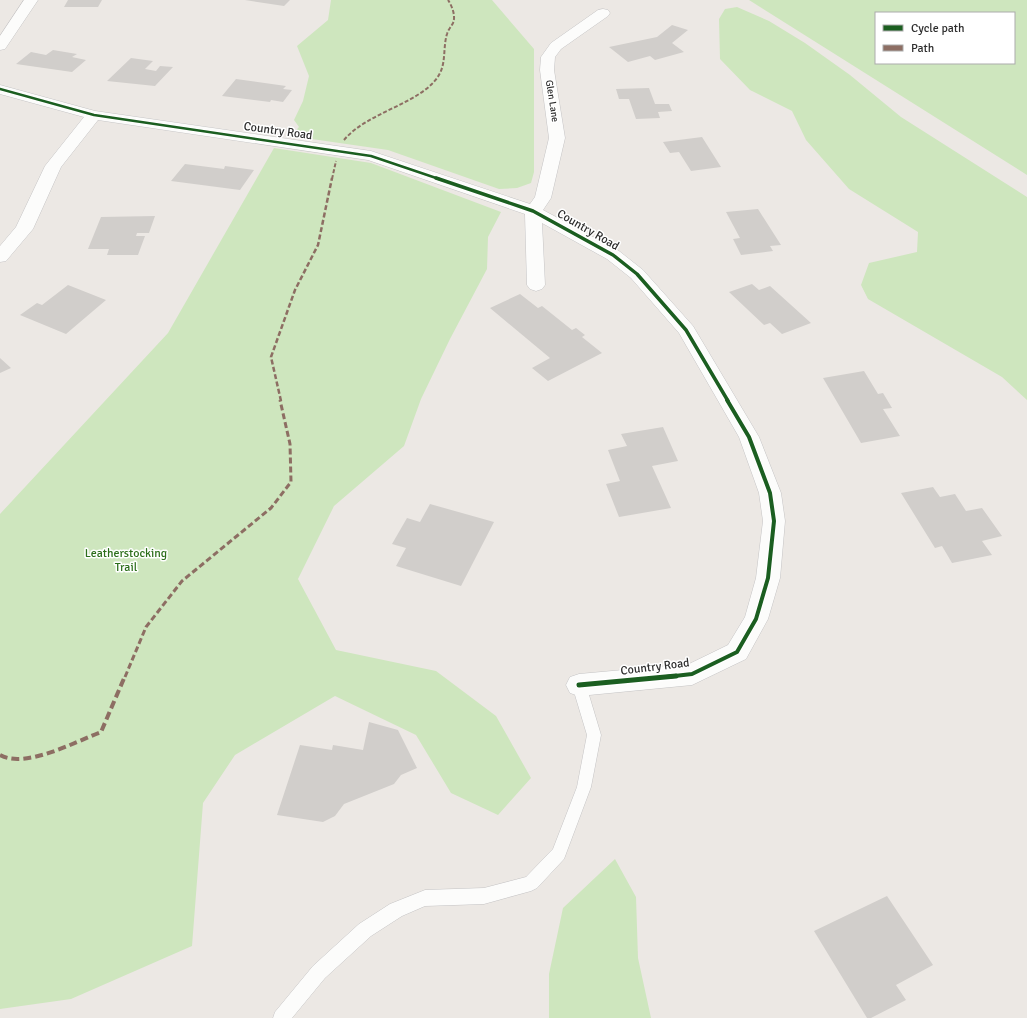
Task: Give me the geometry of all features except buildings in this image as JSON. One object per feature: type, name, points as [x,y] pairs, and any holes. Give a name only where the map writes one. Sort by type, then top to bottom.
[{"type":"street","points":[[0,46],[31,0]]},
{"type":"street","name":"Glen Lane","points":[[534,211],[543,198],[557,138],[556,122],[547,70],[548,57],[556,46],[584,28],[603,13]]},
{"type":"street","name":"Country Road","points":[[0,90],[94,115],[371,156],[534,211],[613,255],[637,274],[686,330],[749,437],[770,493],[774,521],[768,578],[756,619],[737,652],[692,674],[579,685]]},
{"type":"street","points":[[0,256],[24,229],[53,166],[94,115]]},
{"type":"street","points":[[534,211],[536,285]]},
{"type":"lane","points":[[281,1018],[319,972],[365,930],[396,910],[425,898],[484,896],[531,883],[559,854],[584,787],[594,735],[579,685]]},
{"type":"green space","points":[[331,0],[492,0],[534,49],[534,172],[531,183],[517,188],[499,189],[388,150],[291,136],[299,127],[294,120],[303,101],[309,76],[297,46],[328,20]]},
{"type":"green space","points":[[749,0],[1027,0],[1027,175]]},
{"type":"green space","points":[[737,7],[769,21],[805,43],[850,75],[901,117],[1027,197],[1027,400],[1002,377],[868,299],[861,285],[869,263],[917,252],[918,232],[849,189],[806,140],[792,111],[750,90],[720,59],[719,19],[725,9]]},
{"type":"green space","name":"Leatherstocking Trail","points":[[274,148],[371,163],[501,212],[488,237],[487,269],[450,339],[421,399],[404,446],[334,506],[298,579],[336,650],[436,671],[496,716],[531,778],[498,815],[451,793],[416,735],[335,696],[235,755],[203,803],[192,946],[71,999],[0,1009],[0,514],[168,333]]},
{"type":"green space","points":[[615,859],[636,897],[638,958],[651,1018],[549,1018],[549,974],[563,908]]},
{"type":"marked path","points":[[344,140],[362,123],[415,96],[427,88],[437,78],[442,68],[447,34],[454,20],[453,11],[448,0]]},
{"type":"marked path","points":[[0,755],[7,759],[30,759],[101,732],[146,627],[182,581],[271,508],[291,482],[290,444],[271,357],[295,290],[318,245],[336,161]]},
{"type":"cycle path","points":[[0,89],[94,115],[371,156],[533,211],[613,255],[637,274],[686,330],[749,437],[770,493],[774,521],[768,578],[756,619],[737,652],[692,674],[579,685]]}]
